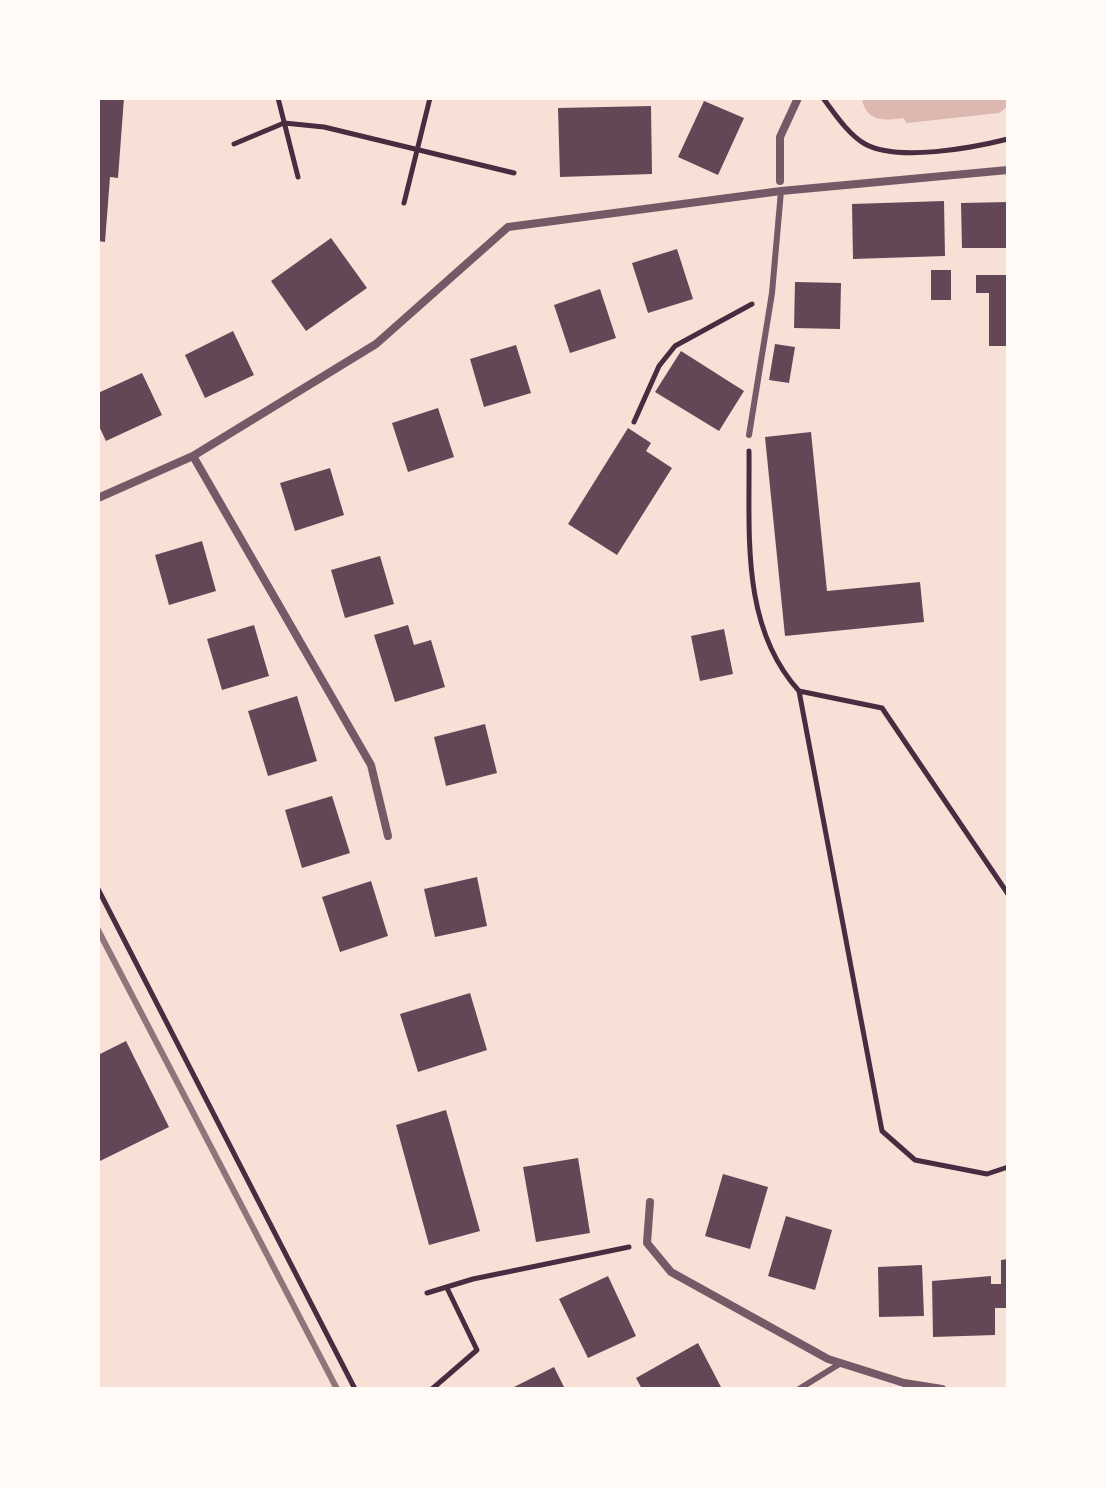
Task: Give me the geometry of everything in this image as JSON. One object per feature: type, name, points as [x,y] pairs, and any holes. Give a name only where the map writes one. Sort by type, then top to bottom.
[{"type":"street","points":[[780,181],[780,137],[798,98]]},
{"type":"street","points":[[98,498],[193,456],[376,344],[508,227],[781,191],[1008,170]]},
{"type":"street","points":[[193,456],[371,765],[388,836]]},
{"type":"street","points":[[650,1202],[647,1243],[671,1272],[828,1359],[904,1383],[942,1389]]},
{"type":"lane","points":[[749,435],[772,293],[781,191]]},
{"type":"lane","points":[[799,1389],[841,1363]]},
{"type":"path","points":[[278,98],[298,177]]},
{"type":"path","points":[[404,203],[430,98]]},
{"type":"path","points":[[823,98],[842,123],[866,145],[908,154],[981,146],[1008,139]]},
{"type":"path","points":[[234,144],[284,123],[324,127],[514,173]]},
{"type":"path","points":[[634,422],[659,366],[675,346],[772,293]]},
{"type":"path","points":[[749,435],[751,581],[764,632],[782,673],[799,691],[882,1131],[915,1160],[987,1174],[1008,1167]]},
{"type":"path","points":[[799,691],[882,708],[1008,894]]},
{"type":"path","points":[[98,889],[355,1389]]},
{"type":"path","points":[[427,1293],[473,1279],[647,1243]]},
{"type":"path","points":[[432,1389],[477,1350],[447,1288]]},
{"type":"shaded area","points":[[862,98],[1008,98],[1008,106],[999,113],[907,123],[903,118],[889,120],[872,116],[867,112]]},
{"type":"building","points":[[98,98],[124,98],[118,178],[110,177],[105,242],[98,241]]},
{"type":"building","points":[[704,101],[744,118],[718,175],[678,157]]},
{"type":"building","points":[[651,106],[652,174],[560,177],[558,108]]},
{"type":"building","points":[[944,201],[945,256],[853,259],[852,204]]},
{"type":"building","points":[[1008,202],[1008,248],[962,248],[961,203]]},
{"type":"building","points":[[331,238],[367,288],[306,331],[271,281]]},
{"type":"building","points":[[677,249],[693,299],[648,313],[632,263]]},
{"type":"building","points":[[931,270],[951,270],[951,300],[931,300]]},
{"type":"building","points":[[976,275],[1008,275],[1008,346],[989,346],[989,293],[976,293]]},
{"type":"building","points":[[795,282],[841,283],[840,329],[794,328]]},
{"type":"building","points":[[600,289],[616,338],[570,353],[554,305]]},
{"type":"building","points":[[233,331],[254,375],[205,398],[185,355]]},
{"type":"building","points":[[775,344],[795,347],[789,383],[769,380]]},
{"type":"building","points":[[516,345],[531,393],[484,407],[470,359]]},
{"type":"building","points":[[681,351],[744,391],[719,431],[655,392]]},
{"type":"building","points":[[142,373],[162,415],[106,441],[98,424],[98,393]]},
{"type":"building","points":[[438,408],[454,457],[408,472],[392,423]]},
{"type":"building","points":[[628,428],[651,443],[646,451],[672,468],[617,555],[568,524]]},
{"type":"building","points":[[811,432],[827,591],[920,582],[924,622],[785,636],[765,437]]},
{"type":"building","points":[[330,468],[344,515],[295,531],[280,483]]},
{"type":"building","points":[[202,541],[216,591],[169,605],[155,555]]},
{"type":"building","points":[[380,556],[394,604],[345,618],[331,570]]},
{"type":"building","points":[[254,625],[269,676],[222,690],[207,639]]},
{"type":"building","points":[[408,625],[414,645],[431,640],[445,687],[395,702],[374,635]]},
{"type":"building","points":[[724,629],[733,674],[700,681],[691,636]]},
{"type":"building","points":[[297,696],[317,761],[268,776],[248,711]]},
{"type":"building","points":[[485,724],[497,773],[446,786],[434,737]]},
{"type":"building","points":[[332,796],[350,853],[302,868],[285,810]]},
{"type":"building","points":[[477,877],[487,926],[435,937],[424,889]]},
{"type":"building","points":[[371,881],[388,936],[340,952],[322,897]]},
{"type":"building","points":[[470,993],[487,1050],[418,1072],[400,1014]]},
{"type":"building","points":[[126,1041],[169,1127],[98,1162],[98,1055]]},
{"type":"building","points":[[446,1110],[480,1231],[429,1245],[396,1125]]},
{"type":"building","points":[[578,1158],[590,1233],[536,1242],[523,1167]]},
{"type":"building","points":[[723,1174],[768,1187],[750,1249],[705,1236]]},
{"type":"building","points":[[786,1216],[832,1230],[815,1290],[768,1276]]},
{"type":"building","points":[[1008,1259],[1008,1308],[995,1308],[995,1335],[933,1337],[932,1281],[991,1276],[991,1284],[1001,1284],[1001,1260]]},
{"type":"building","points":[[922,1265],[924,1316],[879,1317],[878,1267]]},
{"type":"building","points":[[608,1276],[636,1336],[588,1358],[559,1299]]},
{"type":"building","points":[[698,1343],[722,1389],[642,1389],[636,1378]]},
{"type":"building","points":[[554,1367],[565,1389],[510,1389]]},
{"type":"railway","points":[[98,930],[337,1389]]}]
